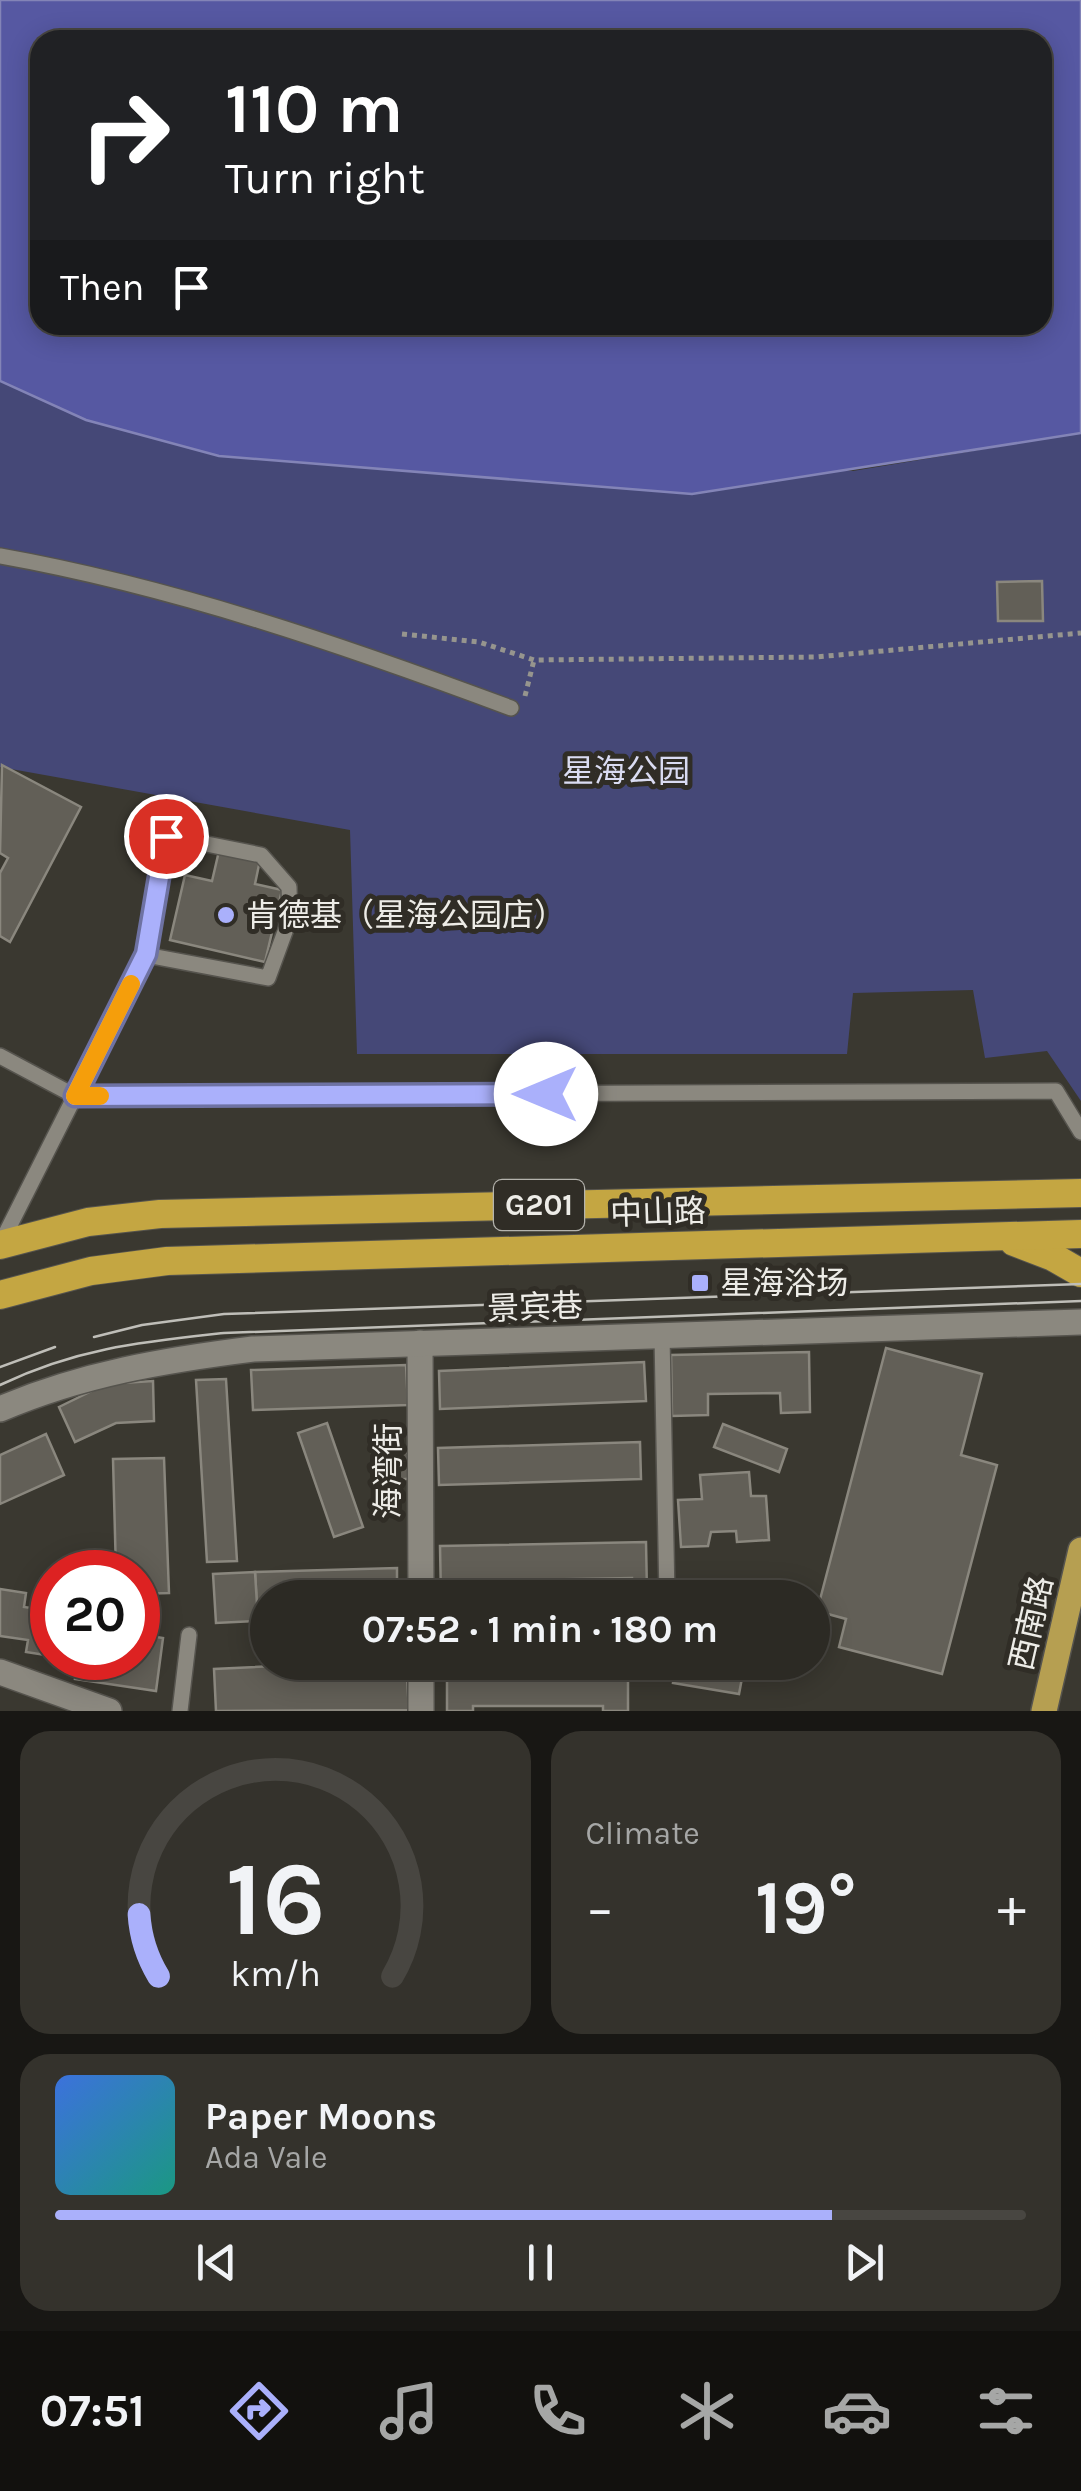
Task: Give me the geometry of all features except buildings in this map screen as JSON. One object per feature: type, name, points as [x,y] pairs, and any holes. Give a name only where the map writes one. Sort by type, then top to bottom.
[{"type":"highway","name":"中山路","points":[[0,1245],[88,1222],[160,1214],[1081,1194]]},
{"type":"highway","name":"中山路","points":[[0,1295],[91,1271],[168,1261],[1081,1234]]},
{"type":"highway","points":[[993,1237],[1024,1244],[1081,1273]]},
{"type":"main road","name":"西南路","points":[[1044,1711],[1081,1550]]},
{"type":"street","name":"景宾巷","points":[[0,1410],[89,1376],[164,1360],[253,1349],[1081,1322]]},
{"type":"street","name":"海湾街","points":[[420,1343],[420,1580]]},
{"type":"street","points":[[0,1672],[106,1710]]},
{"type":"street","points":[[421,1680],[421,1711]]},
{"type":"lane","points":[[0,556],[74,569],[211,608],[379,659],[510,708]]},
{"type":"lane","points":[[0,1245],[146,954],[166,836],[261,854],[290,886],[290,918],[268,978],[146,954]]},
{"type":"lane","points":[[0,1056],[75,1096],[1056,1091],[1081,1132]]},
{"type":"lane","points":[[662,1336],[667,1580]]},
{"type":"lane","points":[[180,1711],[188,1635]]},
{"type":"path","points":[[402,634],[478,642],[534,660],[816,657],[1081,633]]},
{"type":"path","points":[[510,708],[525,696],[534,660]]},
{"type":"green space","name":"星海公园","points":[[0,381],[86,420],[853,471],[1081,433],[1081,1101],[1047,1051],[985,1058],[973,990],[853,993],[847,1054],[357,1054],[350,830],[0,767]]},
{"type":"shaded area","points":[[0,0],[1081,0],[1081,433],[692,494],[219,456],[86,420],[0,381]]},
{"type":"tram line","points":[[94,1337],[142,1325],[224,1314],[1081,1284]]},
{"type":"tram line","points":[[0,1385],[83,1355],[224,1333],[1081,1301]]},
{"type":"tram line","points":[[0,1367],[55,1347]]},
{"type":"slow traffic","points":[[100,1096],[75,1096],[131,984]]},
{"type":"place","name":"肯德基（星海公园店）","points":[[226,915]]},
{"type":"place","name":"星海浴场","points":[[700,1283]]},
{"type":"route","points":[[166,836],[146,954],[75,1096],[546,1094]]}]
